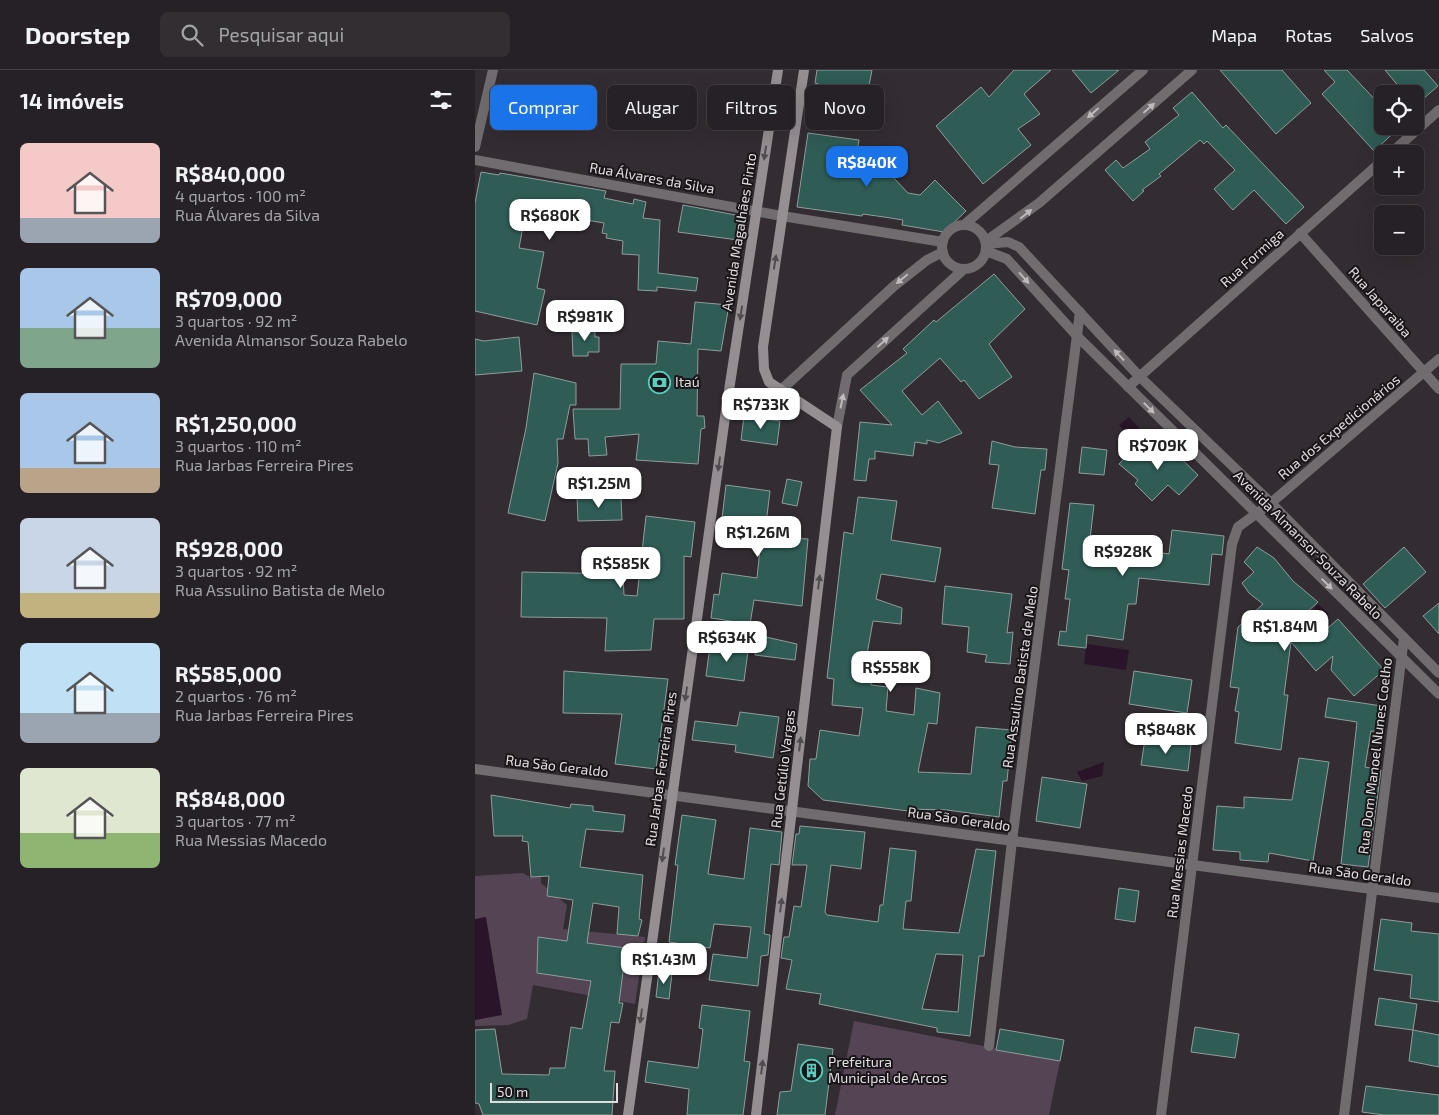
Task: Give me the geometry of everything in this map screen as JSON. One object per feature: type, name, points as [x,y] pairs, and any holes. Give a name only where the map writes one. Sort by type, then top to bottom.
[{"type":"main road","name":"Avenida Magalhães Pinto","points":[[728,398],[778,70]]},
{"type":"main road","points":[[804,70],[763,347],[764,368],[769,382],[837,427]]},
{"type":"main road","name":"Rua Jarbas Ferreira Pires","points":[[627,1115],[728,398]]},
{"type":"main road","name":"Rua Getúlio Vargas","points":[[756,1115],[837,427]]},
{"type":"street","points":[[475,148],[493,70]]},
{"type":"street","points":[[964,225],[1143,70]]},
{"type":"street","points":[[986,246],[981,232],[974,227],[964,225],[954,227],[947,233],[943,247],[947,260],[955,266],[964,268],[974,266],[982,260],[986,246],[1039,203],[1192,70]]},
{"type":"street","points":[[1400,145],[1439,110]]},
{"type":"street","name":"Rua Álvares da Silva","points":[[475,160],[943,247]]},
{"type":"street","name":"Rua Formiga","points":[[1128,387],[1374,168]]},
{"type":"street","name":"Rua Japaraiba","points":[[1300,233],[1439,390]]},
{"type":"street","name":"Avenida Almansor Souza Rabelo","points":[[986,246],[1008,242],[1019,247],[1139,376],[1271,503],[1439,673]]},
{"type":"street","name":"Avenida Almansor Souza Rabelo","points":[[986,246],[1007,259],[1077,336],[1439,694]]},
{"type":"street","points":[[726,410],[781,390],[894,286],[943,247]]},
{"type":"street","name":"Rua Getúlio Vargas","points":[[837,427],[847,375],[964,268]]},
{"type":"street","name":"Rua Assulino Batista de Melo","points":[[989,1046],[1012,841],[1080,312]]},
{"type":"street","name":"Rua dos Expedicionários","points":[[1256,512],[1271,503],[1439,359]]},
{"type":"street","name":"Rua Messias Macedo","points":[[1161,1115],[1232,544],[1238,527],[1256,512]]},
{"type":"street","name":"Rua Dom Manoel Nunes Coelho","points":[[1344,1115],[1404,638]]},
{"type":"street","name":"Rua São Geraldo","points":[[475,769],[1439,898]]},
{"type":"shaded area","points":[[1129,417],[1140,429],[1130,438],[1119,425]]},
{"type":"shaded area","points":[[1318,604],[1329,614],[1314,630],[1307,624],[1317,613],[1314,609]]},
{"type":"shaded area","points":[[1086,644],[1129,650],[1126,670],[1084,664]]},
{"type":"shaded area","points":[[1104,762],[1102,776],[1082,781],[1077,772]]},
{"type":"shaded area","points":[[523,873],[530,877],[541,876],[541,883],[567,905],[563,929],[645,937],[635,1004],[533,985],[527,1019],[508,1025],[475,1026],[475,876]]},
{"type":"shaded area","points":[[486,917],[502,1015],[475,1020],[475,919]]},
{"type":"shaded area","points":[[854,1021],[1060,1061],[1049,1115],[835,1115]]},
{"type":"building","points":[[817,70],[872,70],[869,85],[821,85],[815,83]]},
{"type":"building","points":[[1014,70],[1051,70],[1024,94],[1040,114],[1018,129],[1031,145],[983,184],[936,126],[981,87],[989,97]]},
{"type":"building","points":[[1072,70],[1119,70],[1091,93]]},
{"type":"building","points":[[1220,70],[1282,70],[1311,103],[1276,134]]},
{"type":"building","points":[[1324,70],[1347,70],[1374,98],[1374,135],[1391,135],[1380,145],[1374,145],[1374,151],[1322,94],[1335,82]]},
{"type":"building","points":[[1385,70],[1424,70],[1438,86],[1424,98],[1424,85],[1398,85]]},
{"type":"building","points":[[1192,92],[1223,128],[1226,125],[1304,207],[1286,224],[1254,190],[1233,210],[1214,189],[1235,170],[1207,141],[1204,144],[1200,140],[1159,174],[1161,176],[1142,190],[1144,191],[1133,201],[1105,170],[1116,160],[1123,168],[1150,149],[1145,142],[1179,115],[1173,108]]},
{"type":"building","points":[[808,133],[859,140],[857,153],[891,175],[908,193],[920,195],[935,180],[966,211],[944,232],[902,225],[903,220],[797,207]]},
{"type":"building","points":[[481,172],[499,175],[500,173],[606,191],[604,198],[633,204],[634,199],[646,202],[643,218],[660,220],[658,273],[698,278],[696,291],[657,287],[657,291],[638,290],[639,255],[622,254],[623,241],[606,238],[607,234],[602,233],[604,223],[526,210],[519,248],[544,252],[537,288],[545,290],[537,325],[475,311],[475,203]]},
{"type":"building","points":[[683,205],[741,216],[738,240],[678,232]]},
{"type":"building","points":[[994,274],[1025,309],[989,344],[1012,377],[979,399],[964,380],[961,382],[940,358],[902,391],[922,415],[938,401],[962,433],[939,443],[927,440],[927,444],[915,442],[913,456],[875,451],[875,459],[869,459],[866,481],[854,480],[860,422],[892,425],[860,390],[907,353],[903,349],[934,320],[936,322]]},
{"type":"building","points":[[695,302],[729,305],[721,351],[698,349],[697,416],[704,416],[705,428],[701,429],[698,464],[636,460],[639,434],[605,437],[607,455],[589,456],[588,439],[575,439],[573,409],[620,409],[621,364],[656,364],[658,341],[691,344]]},
{"type":"building","points":[[581,326],[595,326],[595,337],[599,337],[599,352],[588,352],[588,356],[573,356],[572,332],[579,332]]},
{"type":"building","points":[[519,337],[522,371],[475,375],[475,339],[484,341]]},
{"type":"building","points":[[534,373],[576,383],[576,405],[570,405],[563,439],[557,439],[558,463],[545,521],[508,513],[526,428]]},
{"type":"building","points":[[744,416],[780,421],[777,445],[741,440]]},
{"type":"building","points":[[1141,440],[1159,459],[1170,448],[1198,475],[1179,495],[1168,485],[1152,501],[1135,484],[1138,480],[1119,464]]},
{"type":"building","points":[[992,441],[1015,447],[1047,449],[1045,470],[1041,470],[1035,514],[992,508],[999,465],[989,464]]},
{"type":"building","points":[[1082,447],[1107,450],[1104,475],[1079,473]]},
{"type":"building","points":[[787,479],[802,482],[797,506],[782,503]]},
{"type":"building","points":[[726,485],[770,491],[765,532],[789,535],[789,538],[808,539],[802,606],[754,600],[750,624],[711,618],[714,594],[719,595],[722,573],[757,578],[760,549],[719,544]]},
{"type":"building","points":[[577,496],[621,497],[622,520],[578,521]]},
{"type":"building","points":[[858,497],[897,501],[891,540],[941,548],[935,582],[881,574],[876,599],[902,608],[901,624],[873,621],[865,665],[874,666],[871,685],[888,687],[886,711],[914,715],[916,688],[940,693],[937,724],[928,723],[918,772],[971,774],[976,727],[1012,730],[1007,781],[1003,781],[999,817],[947,810],[909,809],[908,811],[823,800],[808,786],[810,759],[816,759],[820,730],[859,736],[863,708],[832,705],[834,679],[827,678],[844,532],[853,534]]},
{"type":"building","points":[[1070,503],[1094,505],[1088,556],[1124,562],[1125,547],[1169,554],[1172,530],[1224,536],[1222,555],[1212,554],[1209,585],[1139,578],[1136,604],[1128,604],[1123,640],[1087,635],[1086,648],[1058,645],[1060,631],[1066,632],[1070,599],[1065,599],[1069,570],[1062,569]]},
{"type":"building","points":[[646,516],[695,522],[691,557],[684,556],[684,619],[654,619],[651,650],[605,651],[607,618],[521,617],[522,572],[623,574],[624,595],[637,596]]},
{"type":"building","points":[[1257,547],[1274,558],[1293,581],[1318,602],[1305,614],[1320,635],[1338,619],[1384,670],[1354,696],[1331,670],[1333,656],[1316,671],[1291,642],[1284,695],[1288,695],[1281,750],[1235,743],[1239,712],[1235,711],[1239,688],[1230,687],[1238,627],[1263,604],[1249,593],[1242,583],[1254,572],[1244,562]]},
{"type":"building","points":[[1404,547],[1426,572],[1385,608],[1363,584]]},
{"type":"building","points":[[945,586],[1012,594],[1007,633],[1013,632],[1010,664],[985,662],[987,655],[967,652],[969,627],[942,624]]},
{"type":"building","points":[[1439,603],[1439,634],[1423,616]]},
{"type":"building","points":[[757,635],[797,644],[795,660],[755,655]]},
{"type":"building","points":[[710,646],[748,651],[744,681],[706,676]]},
{"type":"building","points":[[564,671],[668,679],[656,769],[615,764],[622,714],[563,713]]},
{"type":"building","points":[[1134,671],[1192,680],[1187,713],[1129,704]]},
{"type":"building","points":[[1328,698],[1382,706],[1379,732],[1371,731],[1365,767],[1381,770],[1368,867],[1341,864],[1357,722],[1325,717]]},
{"type":"building","points":[[740,712],[779,717],[773,758],[735,752],[736,745],[692,740],[695,721],[737,726]]},
{"type":"building","points":[[1145,739],[1191,745],[1188,771],[1141,765]]},
{"type":"building","points":[[1299,758],[1329,762],[1313,861],[1269,853],[1268,862],[1240,860],[1240,852],[1213,850],[1217,806],[1244,808],[1244,797],[1292,800]]},
{"type":"building","points":[[1042,777],[1087,784],[1080,828],[1036,821]]},
{"type":"building","points":[[491,795],[570,808],[571,804],[593,806],[593,811],[625,815],[623,832],[586,829],[580,867],[643,875],[639,919],[642,920],[638,936],[617,934],[619,907],[593,903],[587,943],[626,948],[619,1003],[623,1003],[619,1023],[611,1022],[604,1071],[615,1071],[612,1115],[483,1115],[479,1104],[475,1103],[475,1030],[495,1029],[502,1074],[549,1075],[550,1068],[565,1068],[571,1027],[582,1029],[591,981],[537,973],[538,937],[567,941],[573,900],[547,896],[549,876],[531,877],[528,842],[522,841],[523,836],[494,836]]},
{"type":"building","points":[[682,815],[716,820],[708,874],[744,879],[750,828],[782,832],[779,865],[771,864],[764,934],[770,935],[768,955],[761,956],[758,986],[709,980],[713,954],[747,958],[751,927],[714,924],[710,948],[669,942],[678,865],[675,865]]},
{"type":"building","points":[[800,826],[865,832],[861,869],[831,865],[825,912],[827,915],[878,922],[880,905],[883,905],[890,848],[916,851],[911,901],[906,901],[903,929],[959,933],[976,849],[996,851],[984,956],[979,956],[970,1036],[937,1032],[937,1028],[819,1004],[821,994],[786,989],[792,960],[781,958],[784,937],[789,937],[794,906],[801,907],[807,865],[792,865],[796,834],[799,834]],"holes":[[[936,954],[963,955],[958,1012],[922,1009]]]},
{"type":"building","points":[[1119,888],[1139,891],[1135,922],[1115,919]]},
{"type":"building","points":[[1381,919],[1412,923],[1411,931],[1439,934],[1439,1002],[1410,998],[1412,975],[1374,970]]},
{"type":"building","points":[[659,971],[672,973],[669,999],[656,997]]},
{"type":"building","points":[[1379,998],[1417,1004],[1413,1030],[1375,1025]]},
{"type":"building","points":[[702,1005],[750,1011],[744,1061],[750,1062],[743,1115],[687,1115],[689,1089],[645,1082],[648,1061],[698,1068],[703,1029],[699,1028]]},
{"type":"building","points":[[1195,1027],[1239,1034],[1235,1058],[1191,1052]]},
{"type":"building","points":[[1000,1029],[1064,1040],[1060,1061],[996,1050]]},
{"type":"building","points":[[1413,1030],[1439,1035],[1439,1067],[1409,1061]]},
{"type":"building","name":"Prefeitura Municipal de Arcos","points":[[798,1044],[833,1049],[825,1115],[777,1115],[780,1092],[791,1091]]},
{"type":"building","points":[[1366,1086],[1439,1095],[1439,1115],[1384,1115],[1362,1112]]},
{"type":"place","name":"Itaú","points":[[659,382]]},
{"type":"place","name":"Prefeitura Municipal de Arcos","points":[[812,1070]]}]
